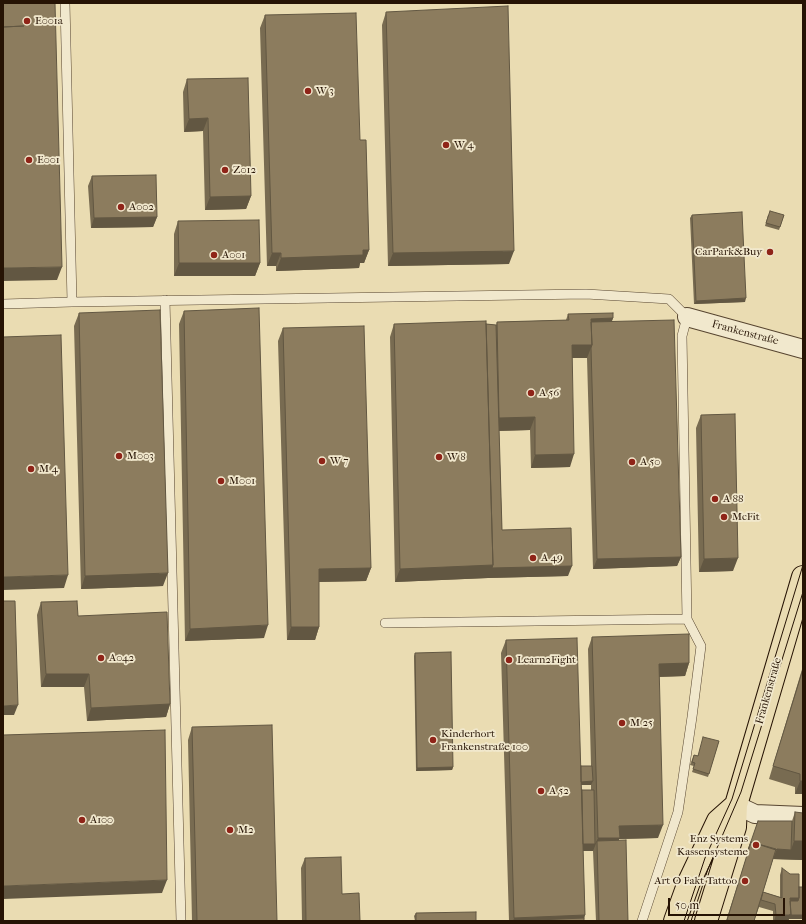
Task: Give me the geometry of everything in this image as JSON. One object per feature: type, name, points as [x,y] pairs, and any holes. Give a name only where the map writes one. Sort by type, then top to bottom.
[{"type":"main road","name":"Frankenstraße","points":[[706,921],[735,827],[736,805],[803,577]]},
{"type":"main road","points":[[674,921],[689,882],[718,821],[736,805]]},
{"type":"street","name":"Frankenstraße","points":[[688,317],[803,349]]},
{"type":"street","points":[[736,805],[755,814],[803,816]]},
{"type":"lane","points":[[65,3],[72,302]]},
{"type":"lane","points":[[3,304],[165,300],[586,294],[669,299],[688,317],[682,336],[687,619],[701,646],[678,812],[642,921]]},
{"type":"lane","points":[[165,300],[181,921]]},
{"type":"lane","points":[[385,623],[687,619]]},
{"type":"building","name":"E001","points":[[3,3],[55,3],[62,267],[3,268]]},
{"type":"building","name":"W 4","points":[[508,6],[514,251],[393,253],[386,12]]},
{"type":"building","name":"W 3","points":[[356,13],[360,140],[366,140],[369,250],[363,250],[363,255],[281,258],[281,253],[272,253],[265,15]]},
{"type":"building","name":"Z012","points":[[248,78],[251,196],[210,197],[208,118],[189,119],[187,79]]},
{"type":"building","name":"A002","points":[[156,175],[157,217],[94,218],[92,176]]},
{"type":"building","points":[[770,211],[784,215],[780,227],[766,223]]},
{"type":"building","points":[[742,212],[746,298],[696,301],[692,215]]},
{"type":"building","name":"A001","points":[[259,220],[260,263],[179,263],[178,221]]},
{"type":"building","name":"M001","points":[[259,308],[268,625],[190,629],[184,311]]},
{"type":"building","name":"M003","points":[[160,310],[168,573],[85,576],[79,313]]},
{"type":"building","name":"A 56","points":[[613,313],[613,318],[591,319],[592,345],[572,345],[574,454],[535,455],[535,417],[499,418],[497,322],[569,320],[568,314]]},
{"type":"building","name":"A 50","points":[[674,320],[681,557],[597,559],[591,322]]},
{"type":"building","name":"W 8","points":[[486,321],[493,565],[400,569],[394,324]]},
{"type":"building","points":[[486,324],[496,325],[502,530],[571,528],[572,566],[492,568]]},
{"type":"building","name":"W 7","points":[[364,326],[371,568],[319,569],[319,627],[291,627],[283,328]]},
{"type":"building","name":"M 4","points":[[61,335],[68,575],[3,577],[3,337]]},
{"type":"building","name":"A 88","points":[[735,414],[738,558],[704,559],[701,415]]},
{"type":"building","points":[[3,601],[15,601],[18,705],[3,706]]},
{"type":"building","name":"A042","points":[[77,601],[78,616],[167,612],[170,704],[91,708],[89,674],[46,674],[41,602]]},
{"type":"building","name":"M 25","points":[[689,634],[689,663],[659,664],[663,825],[619,826],[620,838],[598,838],[592,637]]},
{"type":"building","name":"A 52","points":[[577,638],[585,915],[514,918],[506,640]]},
{"type":"building","points":[[451,652],[453,767],[417,768],[415,653]]},
{"type":"building","points":[[803,669],[803,781],[800,781],[800,774],[773,766]]},
{"type":"building","name":"M2","points":[[272,725],[277,921],[197,921],[192,727]]},
{"type":"building","name":"A100","points":[[165,730],[167,880],[3,886],[3,735]]},
{"type":"building","points":[[703,737],[719,741],[709,774],[693,769],[695,763],[692,762],[694,755],[698,756]]},
{"type":"building","points":[[581,766],[592,766],[593,781],[581,782]]},
{"type":"building","points":[[582,790],[594,790],[595,844],[583,844]]},
{"type":"building","points":[[795,812],[803,813],[803,841],[794,841]]},
{"type":"building","points":[[758,821],[792,821],[791,850],[776,850],[751,842],[748,850]]},
{"type":"building","points":[[626,840],[628,921],[599,921],[597,841]]},
{"type":"building","points":[[751,842],[776,849],[754,921],[727,920]]},
{"type":"building","points":[[341,857],[342,894],[359,893],[360,921],[306,921],[305,858]]},
{"type":"building","points":[[782,868],[790,874],[799,874],[799,898],[790,898],[791,915],[776,915],[775,904],[761,900],[763,892],[782,898]]},
{"type":"building","points":[[799,887],[803,887],[803,915],[791,915],[790,901],[798,901]]},
{"type":"building","points":[[476,912],[476,921],[416,921],[416,913]]},
{"type":"building","points":[[584,918],[584,921],[513,921]]},
{"type":"tram line","points":[[684,921],[705,858],[732,799],[803,565]]},
{"type":"tram line","points":[[691,921],[708,869],[741,792],[803,592]]},
{"type":"place","name":"E001a","points":[[27,21]]},
{"type":"place","name":"W 3","points":[[308,91]]},
{"type":"place","name":"W 4","points":[[446,145]]},
{"type":"place","name":"E001","points":[[29,160]]},
{"type":"place","name":"Z012","points":[[225,170]]},
{"type":"place","name":"A002","points":[[121,207]]},
{"type":"place","name":"CarPark&Buy","points":[[770,252]]},
{"type":"place","name":"A001","points":[[214,255]]},
{"type":"place","name":"A 56","points":[[531,393]]},
{"type":"place","name":"M003","points":[[119,456]]},
{"type":"place","name":"W 8","points":[[439,457]]},
{"type":"place","name":"W 7","points":[[322,461]]},
{"type":"place","name":"A 50","points":[[632,462]]},
{"type":"place","name":"M 4","points":[[31,469]]},
{"type":"place","name":"M001","points":[[221,481]]},
{"type":"place","name":"A 88","points":[[715,499]]},
{"type":"place","name":"McFit","points":[[724,517]]},
{"type":"place","name":"A 49","points":[[533,558]]},
{"type":"place","name":"A042","points":[[101,658]]},
{"type":"place","name":"Learn2Fight","points":[[509,660]]},
{"type":"place","name":"M 25","points":[[622,723]]},
{"type":"place","name":"Kinderhort Frankenstraße 100","points":[[433,740]]},
{"type":"place","name":"A 52","points":[[541,791]]},
{"type":"place","name":"A100","points":[[82,820]]},
{"type":"place","name":"M2","points":[[230,830]]},
{"type":"place","name":"Enz Systems Kassensysteme","points":[[756,845]]},
{"type":"place","name":"Art O Fakt Tattoo","points":[[745,881]]}]
